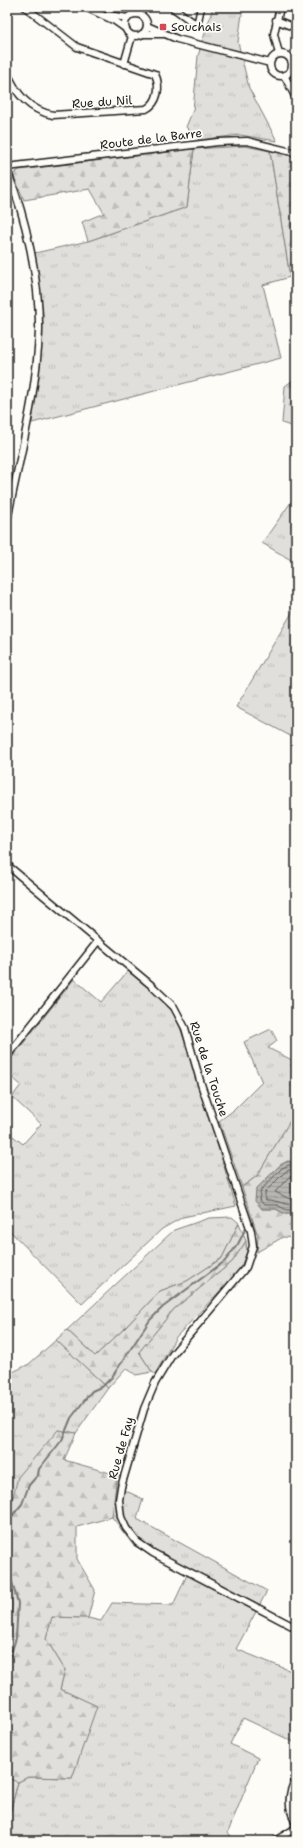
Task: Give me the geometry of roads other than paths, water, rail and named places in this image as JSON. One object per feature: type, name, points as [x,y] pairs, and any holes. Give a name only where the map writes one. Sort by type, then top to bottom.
[{"type":"street","name":"Rue du Nil","points":[[7,72],[12,84],[27,104],[44,113],[62,116],[146,109],[152,106],[157,100],[158,80],[155,74],[97,56],[76,47],[25,7]]},
{"type":"street","points":[[85,7],[125,28],[132,36]]},
{"type":"street","points":[[134,7],[135,14]]},
{"type":"street","points":[[172,7],[194,23],[198,21],[201,7]]},
{"type":"street","points":[[279,54],[274,34],[280,7]]},
{"type":"street","points":[[100,14],[128,18]]},
{"type":"street","points":[[125,28],[128,18],[135,14]]},
{"type":"street","points":[[135,14],[144,18],[147,26],[164,34],[270,63]]},
{"type":"street","points":[[276,20],[296,28]]},
{"type":"street","points":[[142,34],[147,26]]},
{"type":"street","points":[[132,36],[142,34],[164,34]]},
{"type":"street","points":[[124,64],[132,36]]},
{"type":"street","points":[[284,76],[294,68],[290,57],[279,54],[273,57],[270,63],[274,73],[284,76],[296,98]]},
{"type":"street","name":"Route de la Barre","points":[[7,167],[218,142],[247,140],[296,152]]},
{"type":"street","points":[[7,171],[15,191],[36,278],[39,331],[32,393],[7,520]]},
{"type":"street","name":"Rue de la Touche","points":[[7,865],[165,997],[180,1017],[190,1042],[208,1106],[246,1211]]},
{"type":"street","points":[[7,1056],[98,942]]},
{"type":"street","name":"Rue de Fay","points":[[246,1211],[253,1238],[251,1255],[232,1286],[172,1355],[155,1384],[144,1409],[124,1475],[120,1507],[126,1528],[144,1547],[296,1628]]},
{"type":"street","points":[[296,1779],[290,1789],[288,1800],[296,1824]]},
{"type":"street","points":[[275,1841],[296,1828]]},
{"type":"water","points":[[288,1161],[296,1163],[296,1209],[294,1214],[285,1214],[276,1209],[262,1209],[255,1201],[256,1189],[280,1165]]},
{"type":"waterway","points":[[7,1526],[11,1517],[22,1504],[29,1485],[38,1475],[39,1469],[62,1440],[71,1418],[87,1397],[92,1391],[103,1386],[112,1377],[150,1320],[163,1307],[225,1261],[238,1244],[246,1228]]},
{"type":"waterway","points":[[7,1565],[18,1603],[16,1638],[7,1667]]},
{"type":"place","name":"Souchais","points":[[163,27]]}]
